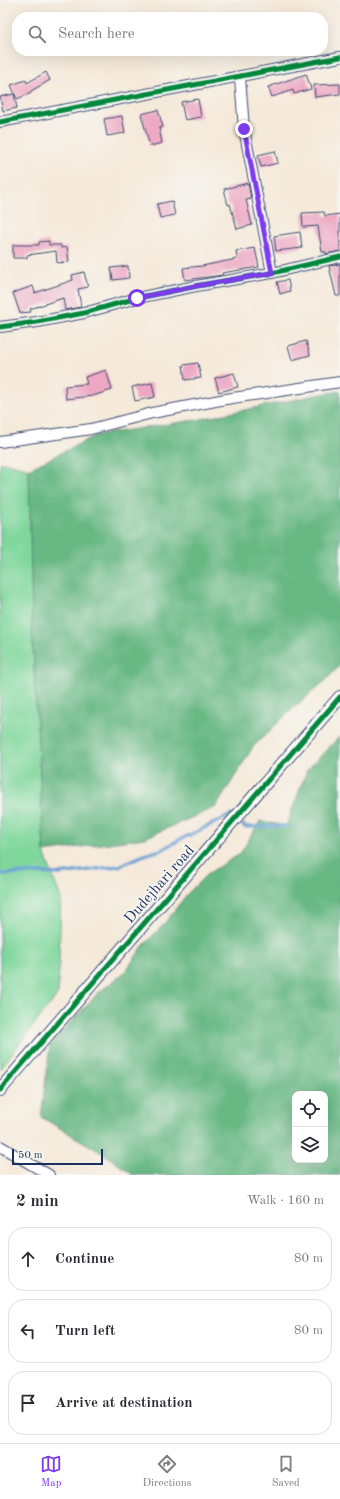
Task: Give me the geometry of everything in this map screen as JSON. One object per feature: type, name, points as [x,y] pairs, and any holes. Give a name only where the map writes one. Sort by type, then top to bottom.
[{"type":"street","points":[[0,122],[340,57]]},
{"type":"street","points":[[240,77],[244,129],[272,273]]},
{"type":"street","points":[[0,327],[84,313],[137,298],[272,273],[340,257]]},
{"type":"street","points":[[0,442],[91,429],[152,413],[226,399],[340,382]]},
{"type":"street","name":"Dudejhari road","points":[[0,1090],[340,697]]},
{"type":"street","points":[[0,1146],[49,1175]]},
{"type":"green space","points":[[340,391],[340,665],[326,680],[289,712],[253,747],[216,807],[145,838],[44,852],[32,631],[29,469],[97,435],[201,419]]},
{"type":"green space","points":[[0,463],[7,463],[29,469],[32,631],[44,852],[61,899],[58,994],[0,1069]]},
{"type":"green space","points":[[340,736],[340,1175],[133,1175],[107,1156],[41,1117],[50,1045],[97,994],[125,972],[143,946],[165,923],[187,894],[207,874],[240,854],[260,821],[286,826],[307,770]]},
{"type":"building","points":[[46,72],[50,80],[31,91],[31,93],[17,99],[11,85],[26,80],[27,83]]},
{"type":"building","points":[[306,74],[311,89],[294,94],[293,90],[272,97],[268,87]]},
{"type":"building","points":[[340,84],[340,94],[315,97],[314,85]]},
{"type":"building","points":[[14,94],[17,108],[3,111],[0,97]]},
{"type":"building","points":[[198,99],[201,117],[185,120],[181,102]]},
{"type":"building","points":[[158,110],[163,127],[159,128],[162,143],[150,146],[141,114]]},
{"type":"building","points":[[122,116],[125,133],[107,136],[104,119]]},
{"type":"building","points":[[275,151],[278,163],[261,167],[258,155]]},
{"type":"building","points":[[248,183],[251,199],[246,200],[252,225],[237,229],[224,189]]},
{"type":"building","points":[[172,201],[175,215],[160,218],[157,204]]},
{"type":"building","points":[[324,212],[325,216],[340,214],[340,251],[326,254],[326,252],[322,252],[318,226],[303,227],[302,213]]},
{"type":"building","points":[[300,232],[302,248],[276,251],[274,236]]},
{"type":"building","points":[[49,241],[49,245],[61,245],[61,248],[67,247],[69,262],[57,263],[56,251],[27,255],[27,258],[13,258],[13,245],[39,245],[39,242]]},
{"type":"building","points":[[255,248],[259,267],[222,273],[223,275],[185,280],[183,268],[237,259],[236,251]]},
{"type":"building","points":[[340,264],[340,296],[336,296],[329,266]]},
{"type":"building","points":[[128,266],[129,278],[113,280],[111,268]]},
{"type":"building","points":[[84,272],[88,287],[78,289],[81,307],[65,310],[63,298],[30,309],[31,312],[20,313],[13,293],[33,286],[35,293],[73,280],[72,275]]},
{"type":"building","points":[[288,280],[290,291],[280,294],[277,282]]},
{"type":"building","points":[[306,341],[310,355],[292,360],[288,346]]},
{"type":"building","points":[[198,363],[201,378],[185,380],[183,365]]},
{"type":"building","points":[[106,370],[112,390],[92,396],[66,399],[65,386],[87,384],[85,377]]},
{"type":"building","points":[[234,373],[238,387],[219,392],[215,378]]},
{"type":"building","points":[[152,383],[155,397],[135,401],[132,387]]},
{"type":"waterway","points":[[0,874],[60,874],[119,866],[144,855],[161,850],[231,815]]},
{"type":"waterway","points":[[243,825],[245,827],[286,826]]},
{"type":"cycle path","points":[[0,122],[340,57]]},
{"type":"cycle path","points":[[0,327],[84,313],[137,298],[272,273],[340,257]]},
{"type":"cycle path","points":[[0,1090],[340,697]]},
{"type":"route","points":[[137,298],[272,273],[244,129]]}]
